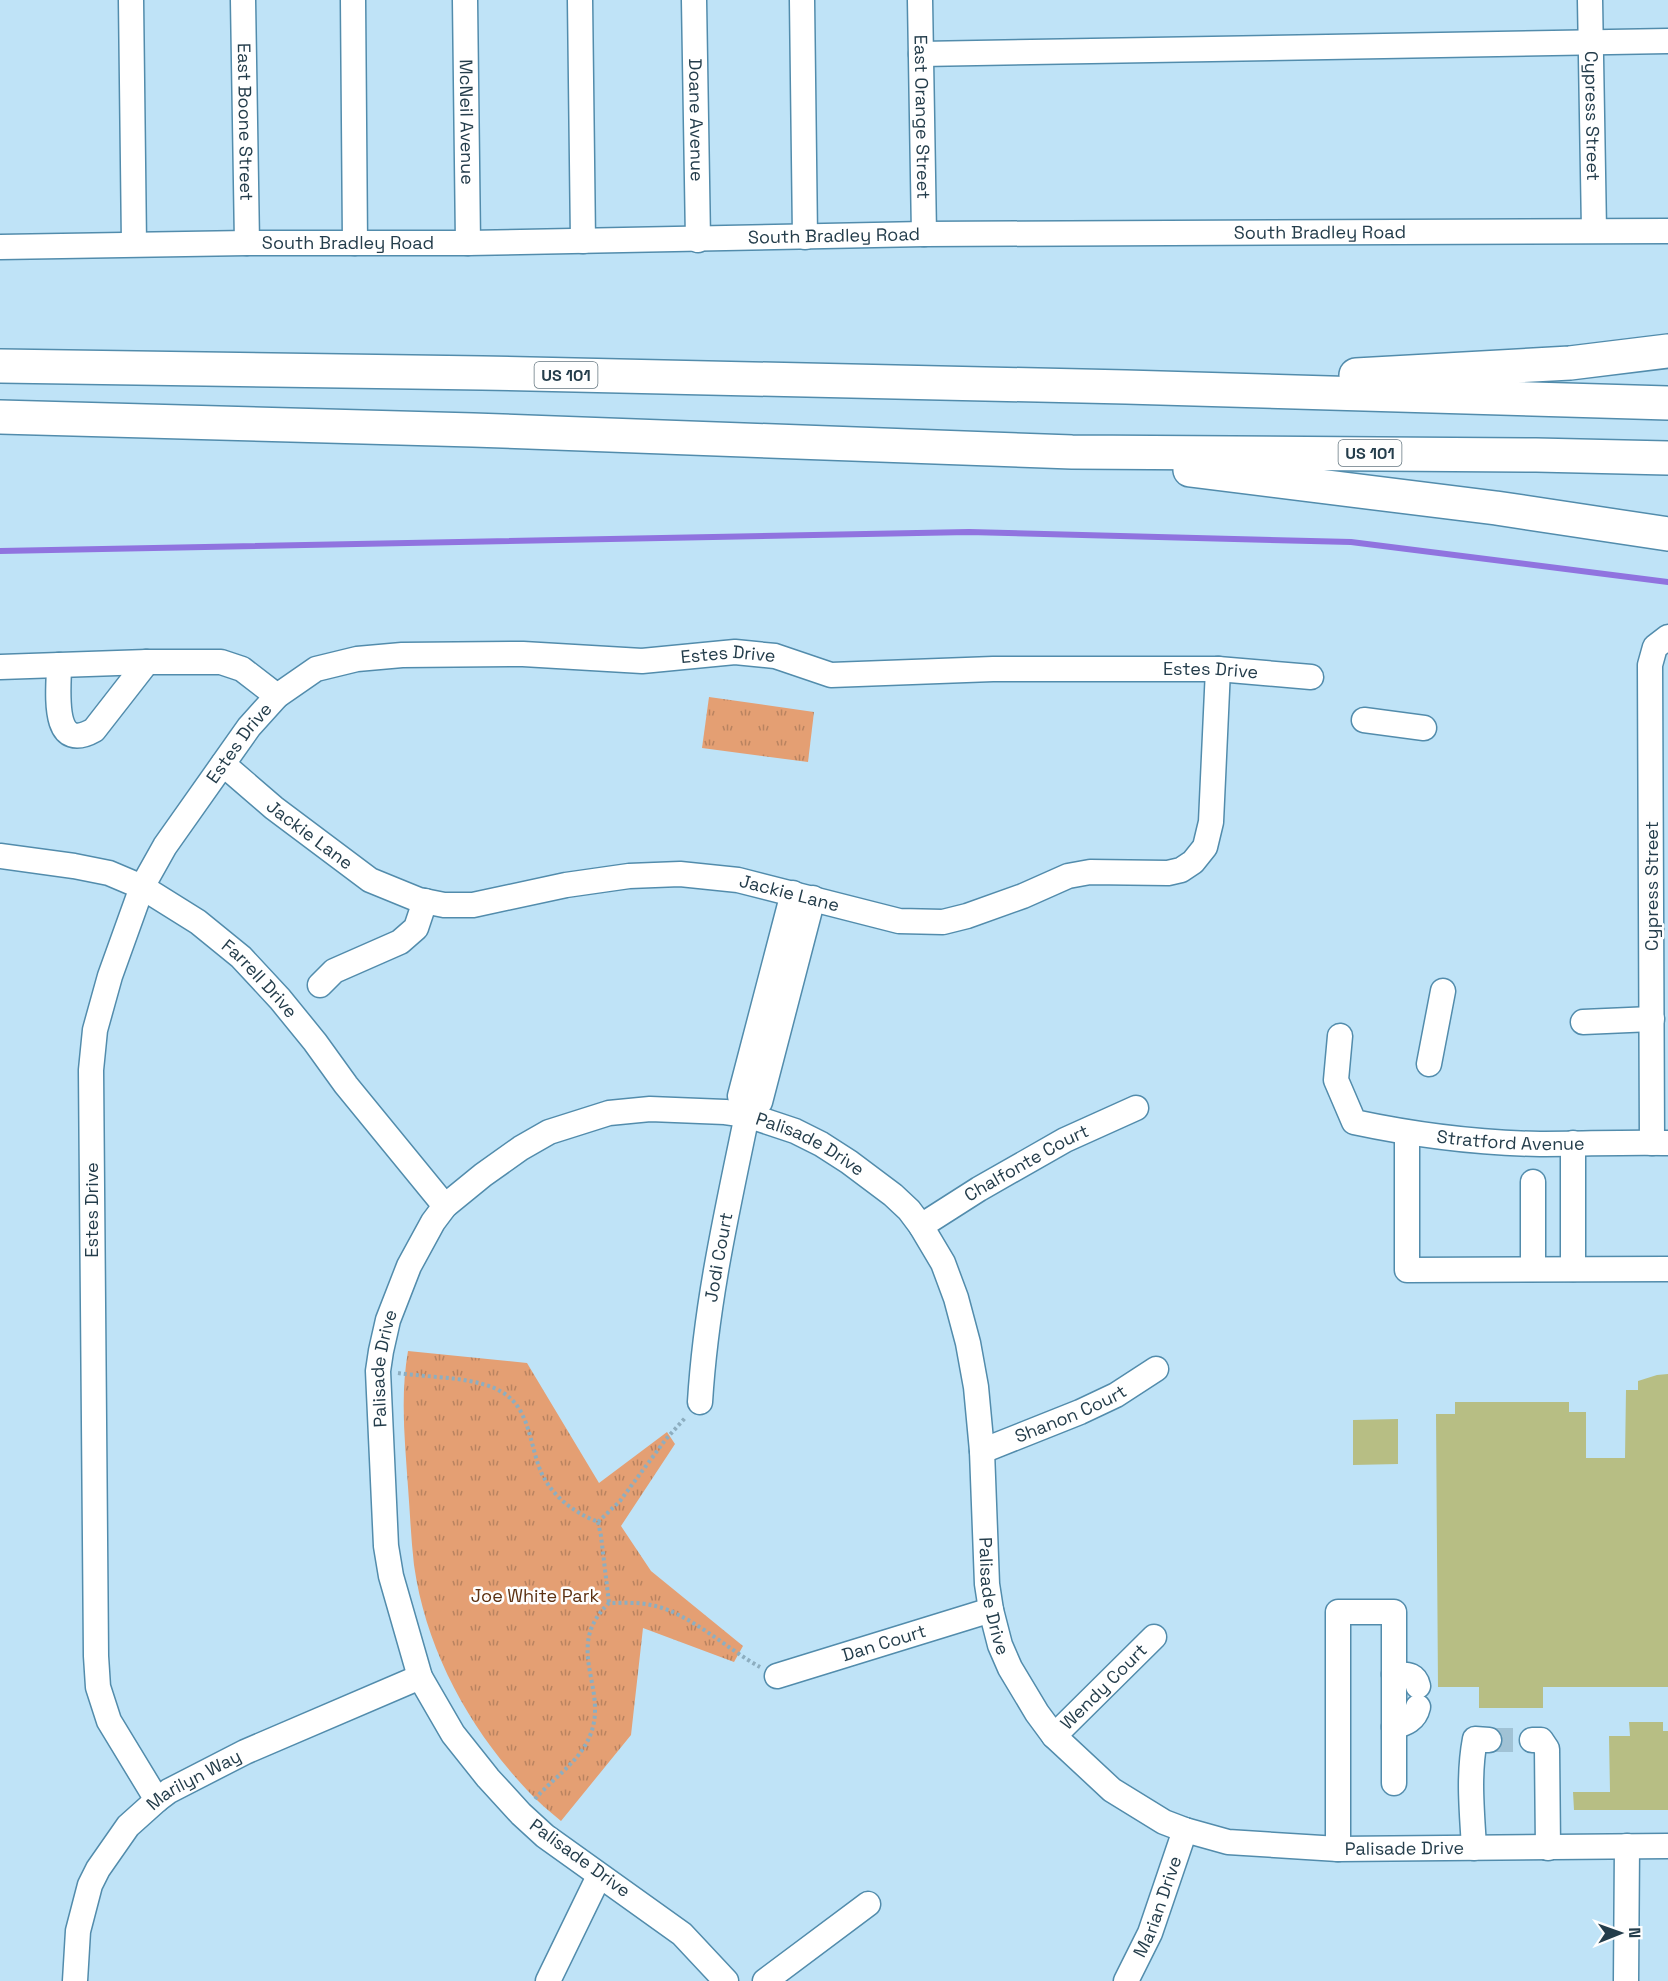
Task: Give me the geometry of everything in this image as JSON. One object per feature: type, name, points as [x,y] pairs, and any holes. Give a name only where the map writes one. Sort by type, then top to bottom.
[{"type":"highway","points":[[1126,387],[1570,363],[1668,351]]},
{"type":"highway","name":"US 101","points":[[2,366],[494,373],[1126,387],[1668,403]]},
{"type":"highway","name":"US 101","points":[[3,417],[473,430],[1072,452],[1536,454],[1668,458]]},
{"type":"highway","points":[[1072,452],[1181,469],[1496,508],[1668,534]]},
{"type":"street","points":[[131,0],[134,244]]},
{"type":"street","name":"East Boone Street","points":[[243,0],[247,243]]},
{"type":"street","points":[[353,0],[355,243]]},
{"type":"street","name":"McNeil Avenue","points":[[465,0],[468,243]]},
{"type":"street","points":[[580,0],[583,241]]},
{"type":"street","name":"Doane Avenue","points":[[694,0],[698,240]]},
{"type":"street","points":[[801,0],[805,237]]},
{"type":"street","name":"East Orange Street","points":[[920,0],[924,234]]},
{"type":"street","name":"Cypress Street","points":[[1590,0],[1594,230]]},
{"type":"street","points":[[921,54],[1668,41]]},
{"type":"street","name":"South Bradley Road","points":[[0,247],[698,240],[924,234],[1668,231]]},
{"type":"street","name":"Cypress Street","points":[[1660,1143],[1653,1019],[1659,700],[1650,665],[1655,647],[1668,637]]},
{"type":"street","name":"Estes Drive","points":[[157,1800],[109,1721],[98,1687],[92,1070],[95,1029],[110,976],[142,887],[165,846],[249,727],[277,696],[316,669],[357,659],[402,655],[523,654],[642,662],[735,652],[775,656],[831,675],[993,669],[1218,669],[1311,677]]},
{"type":"street","points":[[59,665],[59,717],[64,729],[72,735],[84,736],[94,730],[147,662]]},
{"type":"street","points":[[0,667],[221,662],[242,669],[277,696]]},
{"type":"street","name":"Jackie Lane","points":[[223,764],[274,808],[370,880],[424,901],[472,905],[566,885],[629,876],[680,874],[738,880],[899,921],[943,922],[1023,896],[1068,876],[1090,872],[1168,873],[1181,870],[1193,862],[1204,848],[1211,822],[1218,669]]},
{"type":"street","points":[[1364,720],[1424,728]]},
{"type":"street","name":"Farrell Drive","points":[[0,856],[109,873],[142,887],[198,922],[241,957],[287,1008],[346,1085],[445,1206]]},
{"type":"street","name":"Jodi Court","points":[[700,1401],[703,1349],[714,1277],[747,1115],[760,1102],[803,896]]},
{"type":"street","points":[[320,985],[334,971],[400,942],[416,928],[424,901]]},
{"type":"street","points":[[1430,1064],[1443,991]]},
{"type":"street","points":[[1583,1022],[1653,1019]]},
{"type":"street","name":"Stratford Avenue","points":[[1340,1036],[1336,1080],[1354,1122],[1457,1139],[1539,1144],[1660,1143]]},
{"type":"street","name":"Chalfonte Court","points":[[921,1226],[979,1189],[1065,1140],[1136,1107]]},
{"type":"street","name":"Palisade Drive","points":[[726,1981],[682,1934],[545,1836],[488,1778],[453,1734],[420,1677],[391,1576],[386,1546],[378,1371],[388,1320],[409,1266],[433,1222],[445,1206],[483,1175],[521,1148],[549,1132],[609,1113],[650,1109],[725,1112],[747,1115],[795,1131],[849,1162],[893,1195],[909,1210],[921,1226],[943,1263],[956,1298],[968,1342],[976,1387],[982,1451],[987,1584],[1000,1645],[1010,1668],[1036,1713],[1054,1736],[1112,1790],[1164,1822],[1228,1842],[1338,1849],[1668,1846]]},
{"type":"street","points":[[1407,1132],[1407,1270],[1668,1269]]},
{"type":"street","points":[[1573,1143],[1573,1269]]},
{"type":"street","points":[[1533,1182],[1533,1269]]},
{"type":"street","name":"Shanon Court","points":[[982,1451],[1080,1412],[1116,1395],[1156,1369]]},
{"type":"street","name":"Dan Court","points":[[777,1676],[991,1610]]},
{"type":"street","points":[[1338,1849],[1338,1612],[1394,1612],[1394,1783]]},
{"type":"street","name":"Wendy Court","points":[[1054,1736],[1154,1637]]},
{"type":"street","points":[[1394,1674],[1410,1675],[1416,1679],[1418,1697],[1416,1715],[1409,1721],[1394,1727]]},
{"type":"street","name":"Marilyn Way","points":[[75,1981],[78,1931],[90,1885],[98,1869],[128,1826],[157,1800],[169,1791],[245,1752],[420,1677]]},
{"type":"street","points":[[1474,1848],[1470,1792],[1471,1760],[1475,1740],[1489,1740]]},
{"type":"street","points":[[1532,1740],[1541,1740],[1547,1749],[1548,1848]]},
{"type":"street","name":"Marian Drive","points":[[1126,1981],[1150,1933],[1185,1830]]},
{"type":"street","points":[[1626,1981],[1627,1846]]},
{"type":"street","points":[[548,1981],[599,1876]]},
{"type":"street","points":[[765,1981],[868,1904]]},
{"type":"path","points":[[378,1371],[470,1381],[491,1386],[506,1394],[516,1404],[525,1420],[541,1470],[548,1483],[571,1509],[598,1522]]},
{"type":"path","points":[[598,1522],[620,1501],[666,1439],[700,1401]]},
{"type":"path","points":[[598,1522],[609,1603]]},
{"type":"path","points":[[521,1814],[538,1794],[572,1762],[588,1742],[595,1722],[596,1709],[588,1664],[590,1635],[598,1614],[609,1603],[642,1603],[664,1608],[712,1634],[740,1656],[777,1676]]},
{"type":"green space","points":[[709,697],[814,712],[808,762],[702,748]]},
{"type":"green space","name":"Joe White Park","points":[[408,1351],[527,1363],[599,1483],[667,1432],[675,1444],[621,1526],[651,1571],[743,1646],[734,1662],[643,1628],[631,1735],[561,1821],[527,1790],[487,1741],[453,1686],[429,1627],[420,1597],[411,1536],[404,1419],[404,1385]]},
{"type":"building","points":[[1668,1374],[1668,1687],[1543,1687],[1543,1708],[1479,1708],[1479,1687],[1438,1687],[1436,1414],[1455,1414],[1455,1402],[1569,1402],[1569,1412],[1586,1412],[1586,1458],[1625,1458],[1626,1390],[1638,1390],[1638,1381]]},
{"type":"building","points":[[1398,1419],[1398,1464],[1353,1465],[1353,1420]]},
{"type":"building","points":[[1629,1722],[1663,1722],[1663,1731],[1668,1731],[1668,1810],[1574,1810],[1573,1792],[1610,1792],[1609,1736],[1630,1736]]},
{"type":"waterway","points":[[0,551],[969,532],[1351,542],[1668,582]]},
{"type":"tunnel","points":[[1489,1740],[1532,1740]]}]
